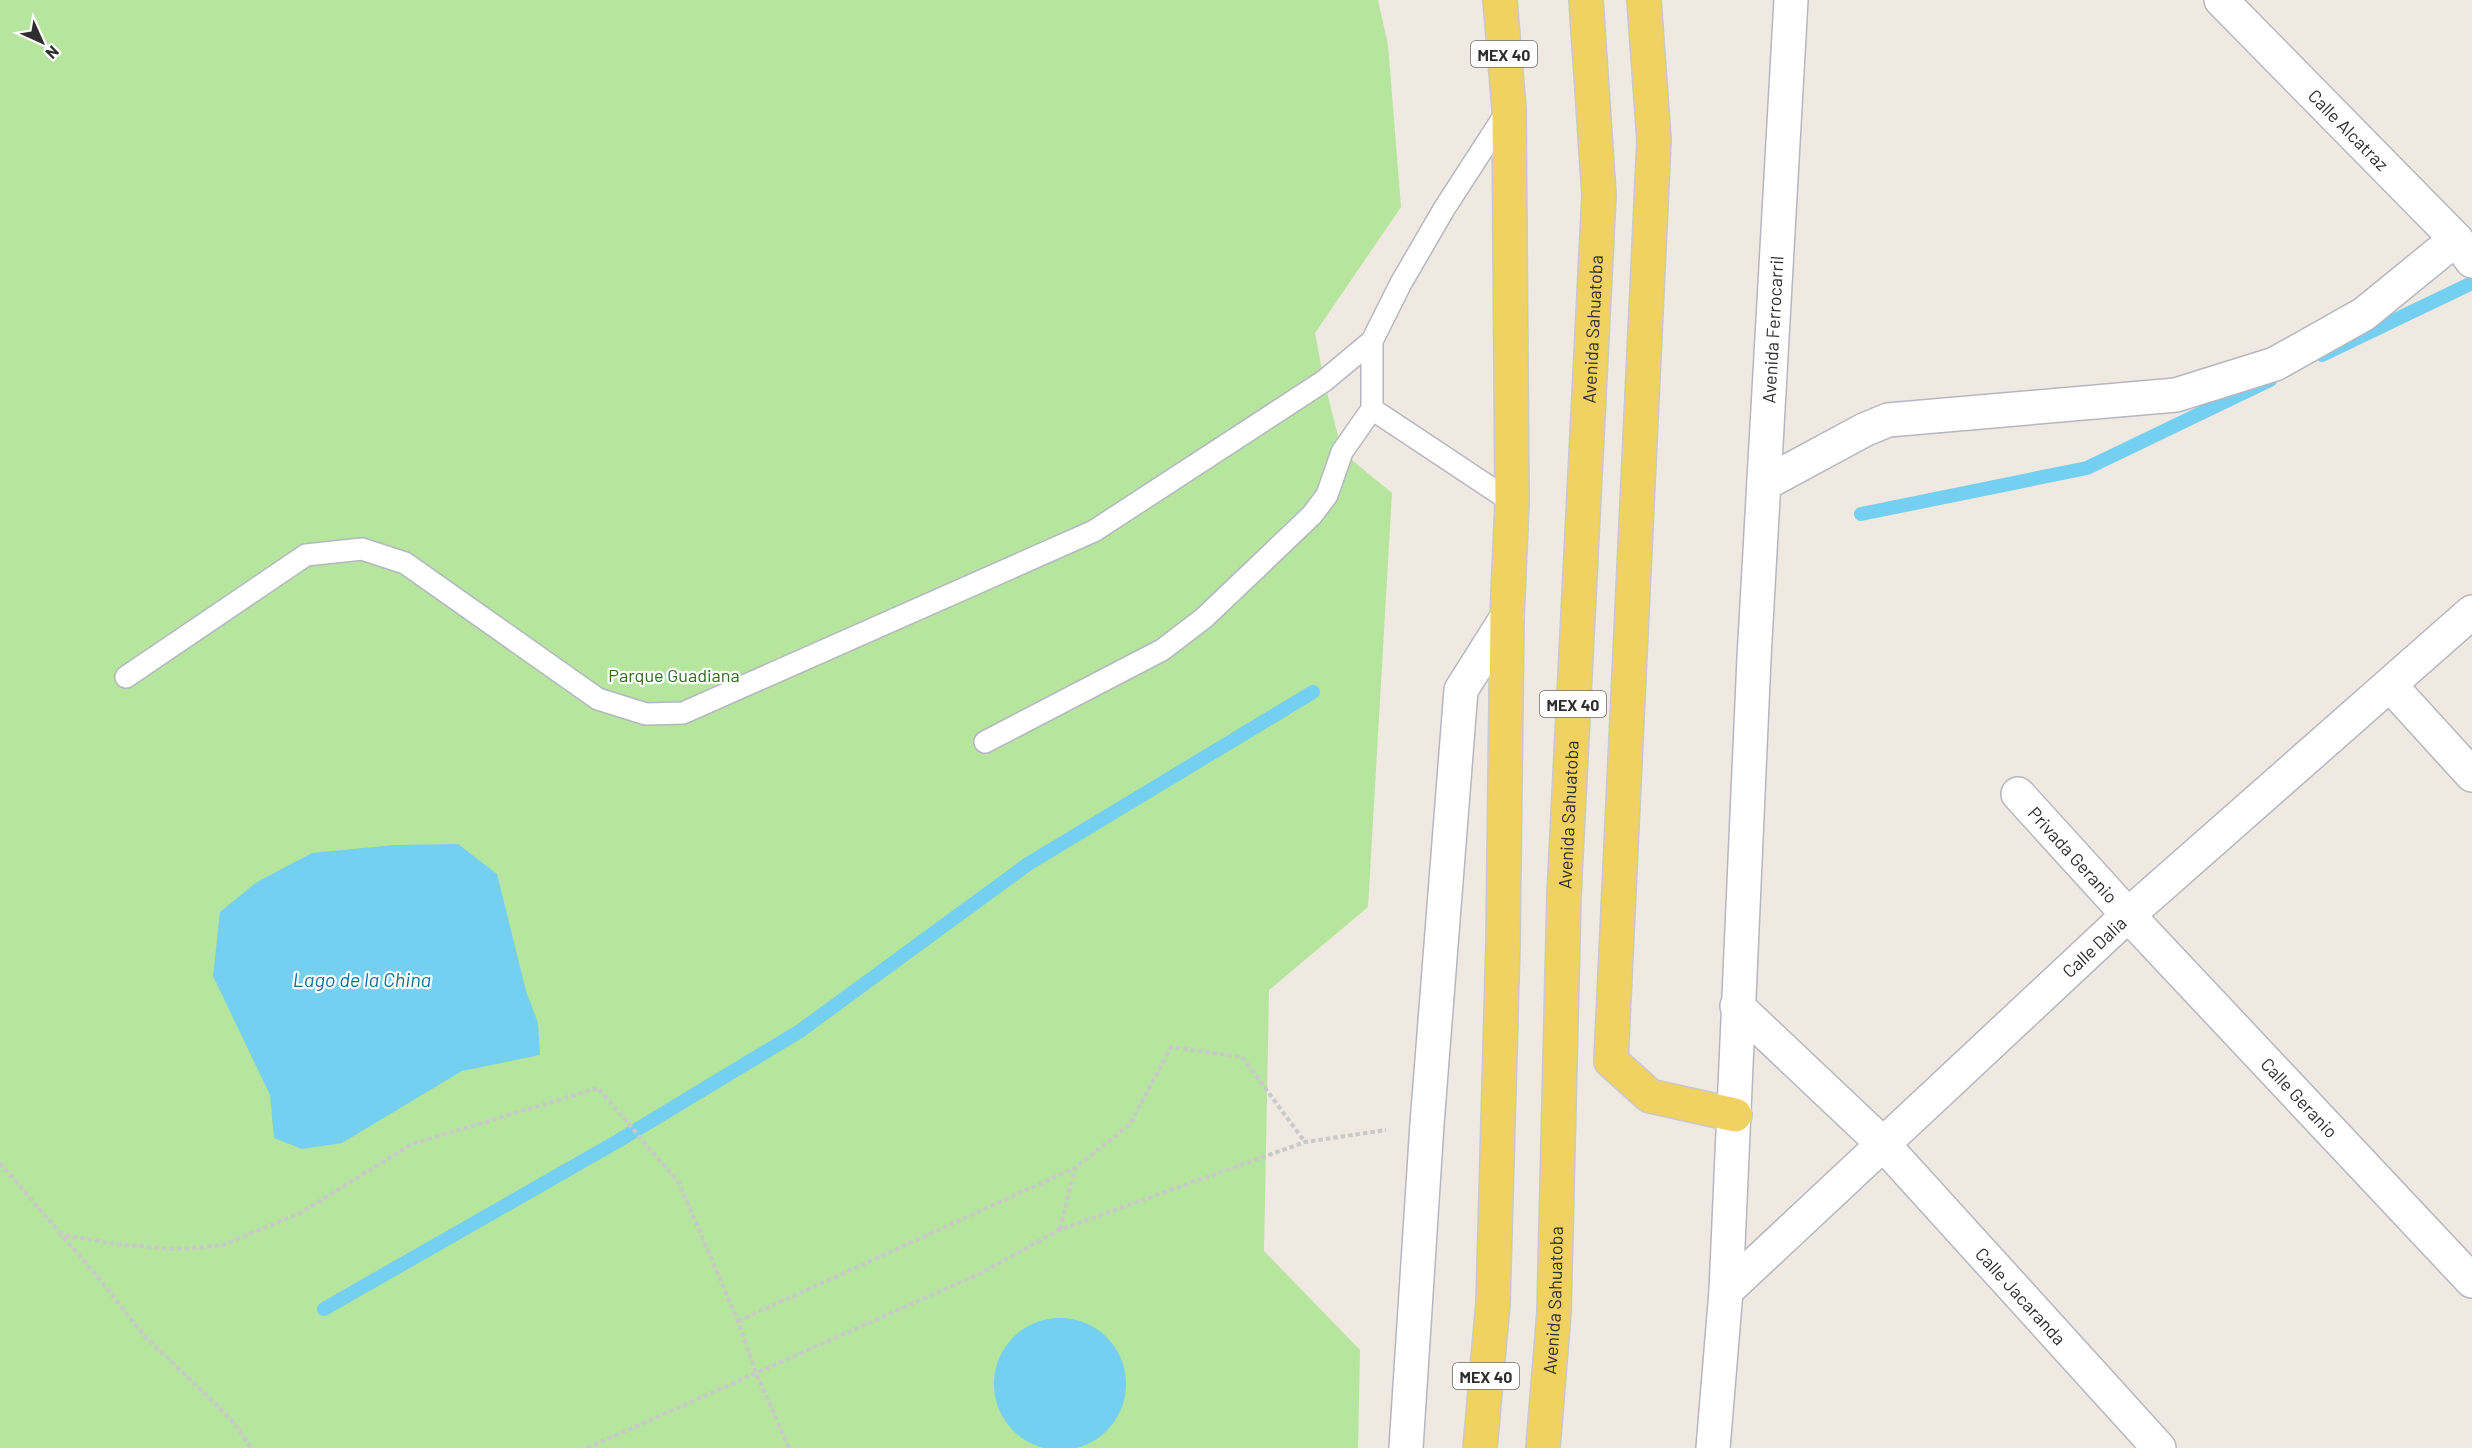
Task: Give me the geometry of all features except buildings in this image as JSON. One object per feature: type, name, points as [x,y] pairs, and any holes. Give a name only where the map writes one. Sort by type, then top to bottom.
[{"type":"main road","name":"MEX 40","points":[[1480,1448],[1493,1303],[1503,942],[1507,617],[1512,502],[1509,109],[1500,0]]},
{"type":"main road","name":"Avenida Sahuatoba","points":[[1543,1448],[1554,1312],[1564,894],[1599,195],[1586,0]]},
{"type":"main road","points":[[1644,0],[1654,140],[1611,1061],[1650,1096],[1735,1114]]},
{"type":"street","name":"Avenida Ferrocarril","points":[[1737,1006],[1791,0]]},
{"type":"street","name":"Calle Alcatraz","points":[[2221,0],[2464,250]]},
{"type":"street","points":[[1764,484],[1864,430],[1888,420],[2176,395],[2275,364],[2364,314],[2464,250]]},
{"type":"street","name":"Calle Dalia","points":[[1726,1291],[2128,915],[2472,612]]},
{"type":"street","points":[[1406,1448],[1427,1124],[1461,690],[1507,617]]},
{"type":"street","points":[[2390,685],[2472,775]]},
{"type":"street","name":"Privada Geranio","points":[[2018,794],[2128,915]]},
{"type":"street","name":"Calle Geranio","points":[[2128,915],[2472,1281]]},
{"type":"street","points":[[1713,1448],[1726,1291],[1735,1114],[1737,1006]]},
{"type":"street","name":"Calle Jacaranda","points":[[1737,1006],[1883,1144],[2159,1448]]},
{"type":"lane","points":[[126,677],[306,555],[362,549],[405,563],[598,699],[646,714],[683,713],[1094,531],[1323,381],[1372,341],[1401,283],[1444,209],[1509,109]]},
{"type":"lane","points":[[985,742],[1162,650],[1204,618],[1312,515],[1327,495],[1342,452],[1372,409],[1372,341]]},
{"type":"lane","points":[[1372,409],[1512,502]]},
{"type":"path","points":[[738,1321],[1075,1168],[1130,1124],[1171,1047],[1242,1057],[1305,1142]]},
{"type":"path","points":[[58,1234],[116,1244],[172,1249],[220,1246],[300,1213],[412,1144],[598,1088],[679,1183],[789,1448]]},
{"type":"path","points":[[587,1448],[981,1273],[1059,1230],[1305,1142],[1427,1124]]},
{"type":"path","points":[[0,1163],[58,1234],[97,1276],[146,1338],[222,1411],[251,1448]]},
{"type":"path","points":[[1059,1230],[1075,1168]]},
{"type":"green space","name":"Parque Guadiana","points":[[0,0],[1378,0],[1388,45],[1401,207],[1315,333],[1324,381],[1342,452],[1392,493],[1368,907],[1269,990],[1264,1251],[1360,1350],[1358,1448],[0,1448]]},
{"type":"water","name":"Lago de la China","points":[[458,844],[497,874],[526,991],[538,1023],[540,1055],[462,1071],[342,1143],[302,1149],[274,1138],[270,1095],[213,976],[220,912],[257,882],[312,853],[394,845]]},
{"type":"water","points":[[1060,1318],[1085,1323],[1107,1337],[1121,1359],[1126,1384],[1121,1409],[1107,1431],[1085,1445],[1060,1450],[1035,1445],[1013,1431],[999,1409],[994,1384],[999,1359],[1013,1337],[1035,1323]]},
{"type":"waterway","points":[[2322,355],[2472,283]]},
{"type":"waterway","points":[[1861,514],[2087,468],[2270,380]]},
{"type":"waterway","points":[[324,1309],[618,1141],[800,1031],[1028,864],[1313,692]]}]
